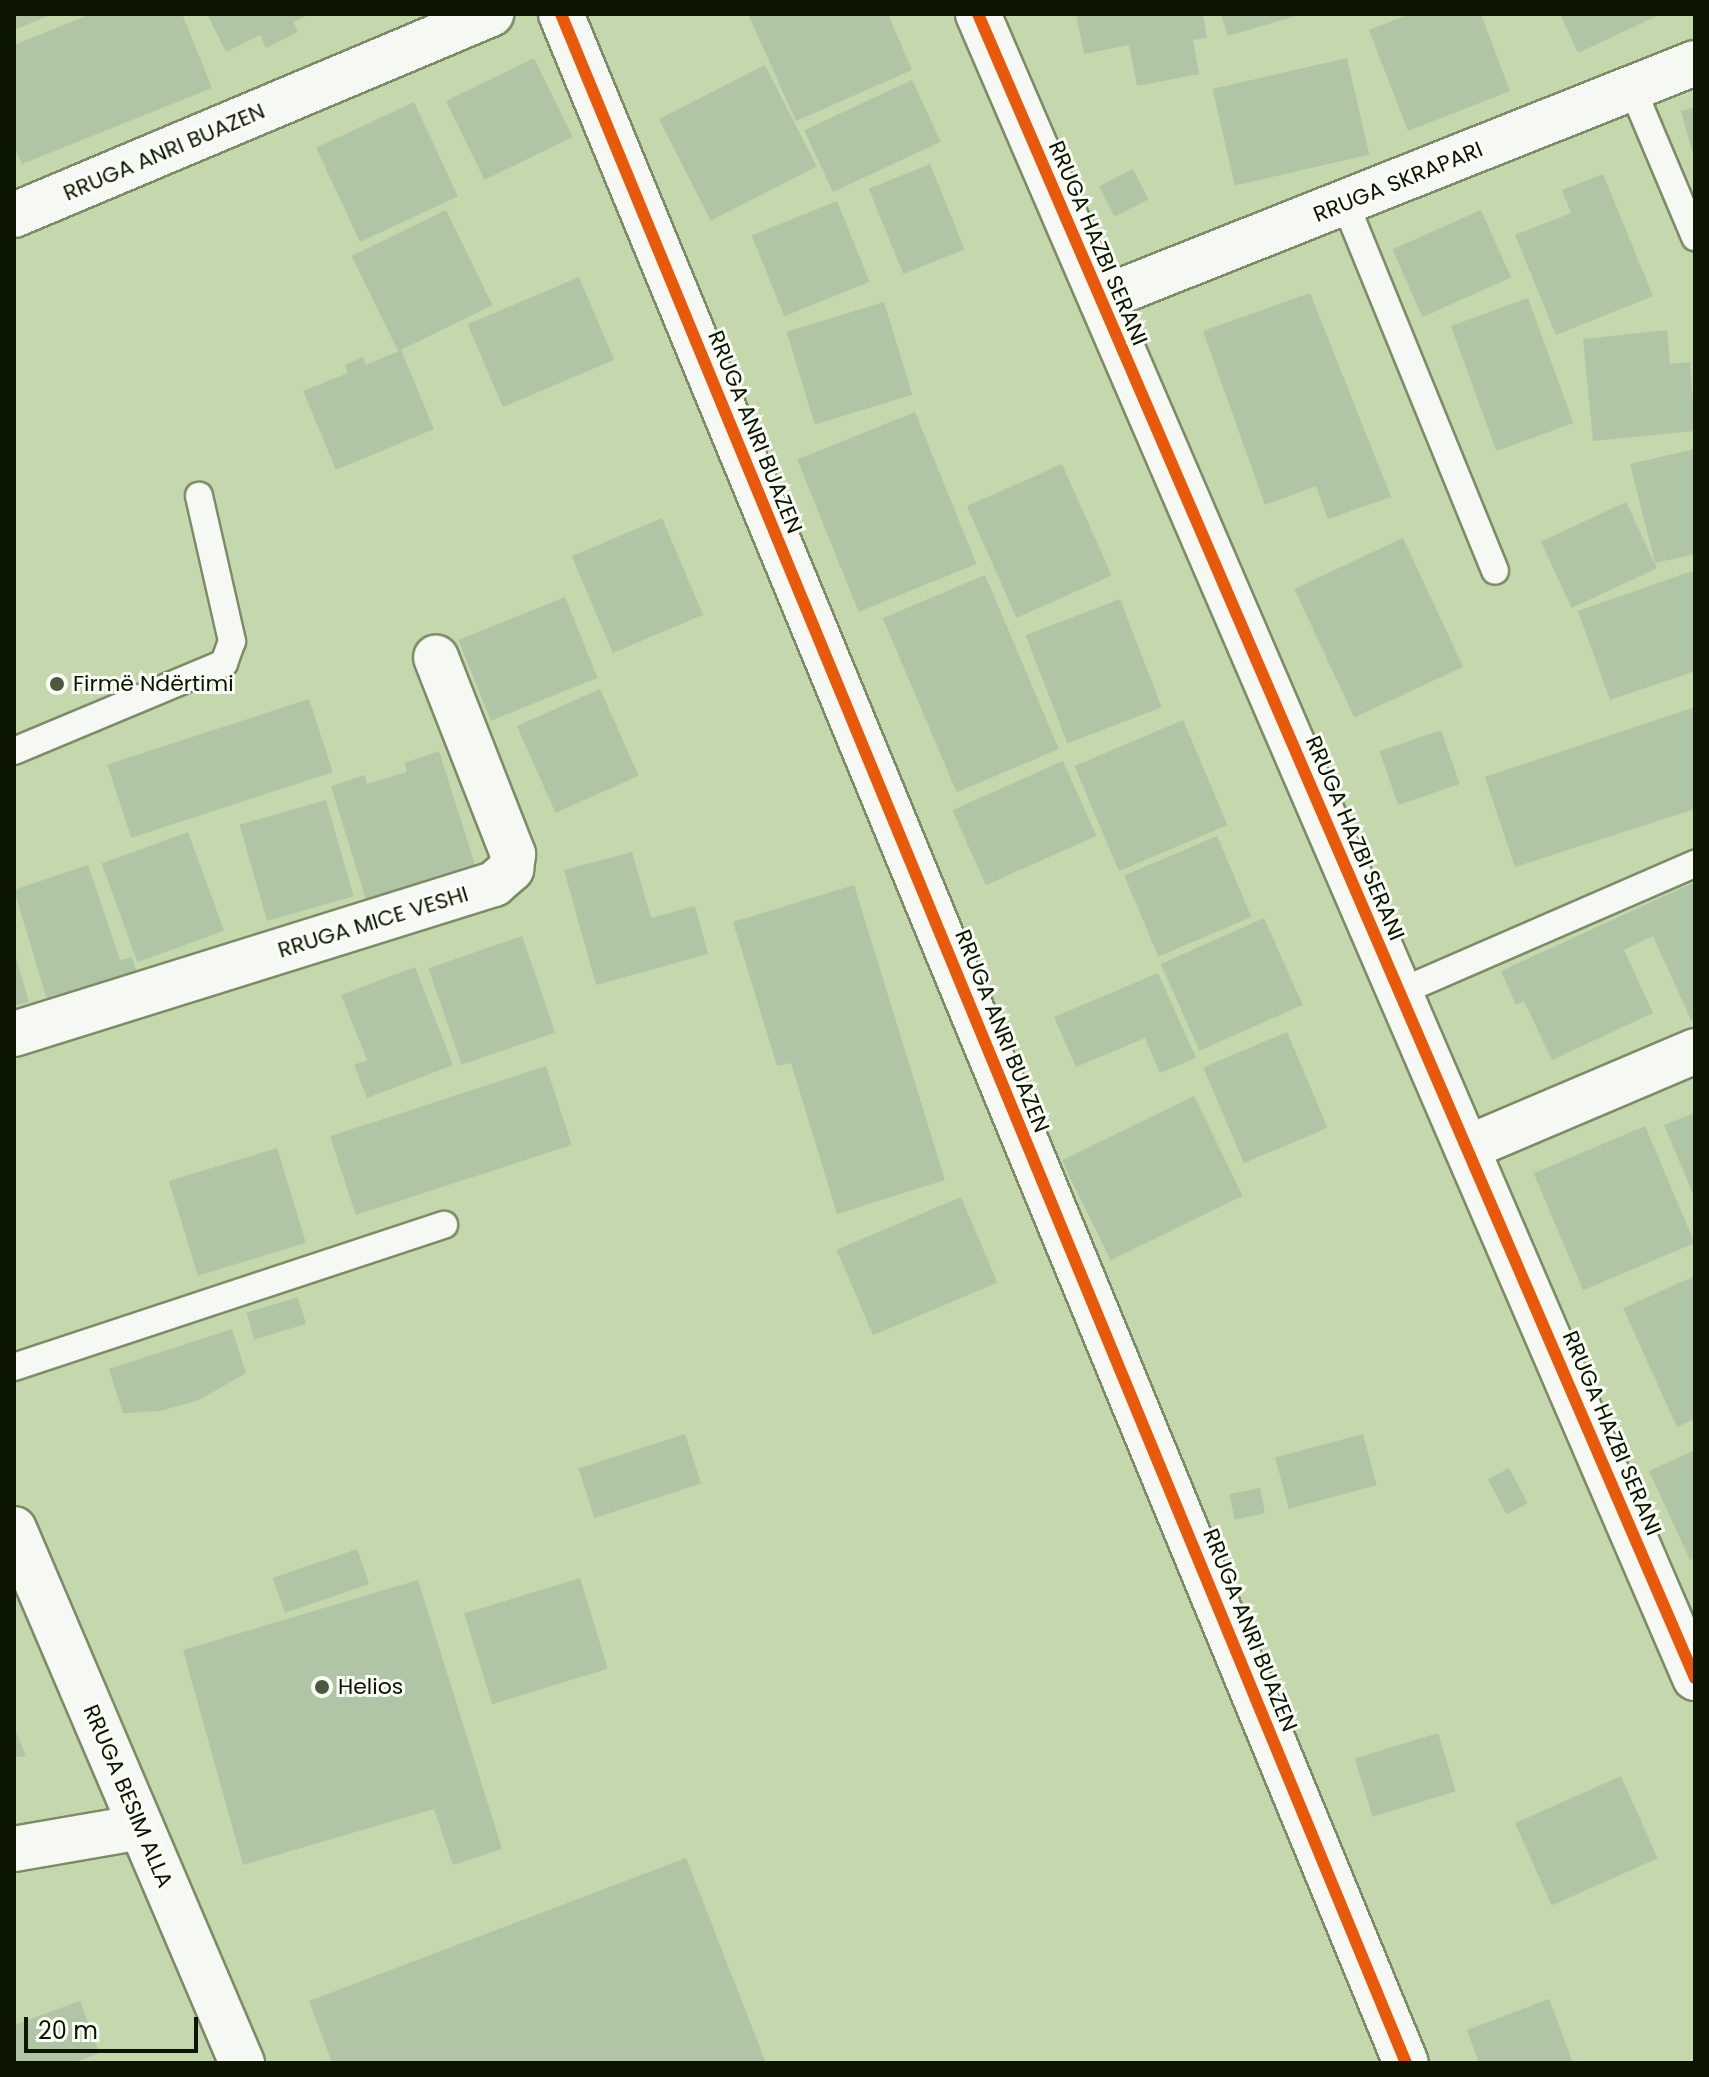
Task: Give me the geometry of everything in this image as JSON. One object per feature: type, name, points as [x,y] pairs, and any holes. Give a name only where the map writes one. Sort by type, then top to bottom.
[{"type":"street","name":"RRUGA ANRI BUAZEN","points":[[14,215],[491,14]]},
{"type":"street","name":"RRUGA ANRI BUAZEN","points":[[561,14],[1406,2063]]},
{"type":"street","name":"RRUGA HAZBI SERANI","points":[[978,14],[1695,1678]]},
{"type":"street","name":"RRUGA SKRAPARI","points":[[1101,299],[1695,63]]},
{"type":"street","name":"RRUGA MICE VESHI","points":[[14,1034],[494,884],[511,869],[513,854],[436,658]]},
{"type":"street","points":[[1467,1148],[1695,1051]]},
{"type":"street","name":"RRUGA BESIM ALLA","points":[[14,1529],[242,2063]]},
{"type":"street","points":[[14,1849],[141,1827]]},
{"type":"lane","points":[[1632,88],[1695,237]]},
{"type":"lane","points":[[1345,203],[1495,571]]},
{"type":"lane","points":[[14,751],[224,663],[232,641],[199,496]]},
{"type":"lane","points":[[1400,992],[1695,864]]},
{"type":"lane","points":[[14,1367],[444,1225]]},
{"type":"building","points":[[14,14],[53,14],[14,30]]},
{"type":"building","points":[[91,14],[182,14],[212,88],[22,164],[14,146],[14,45]]},
{"type":"building","points":[[207,14],[311,14],[293,22],[298,32],[266,48],[260,35],[226,52]]},
{"type":"building","points":[[748,14],[888,14],[912,70],[796,121]]},
{"type":"building","points":[[1076,14],[1203,14],[1207,38],[1193,40],[1199,74],[1137,86],[1129,45],[1084,54]]},
{"type":"building","points":[[1221,14],[1299,14],[1299,15],[1228,36]]},
{"type":"building","points":[[1410,14],[1481,14],[1510,91],[1408,131],[1369,30]]},
{"type":"building","points":[[1560,14],[1661,14],[1578,53]]},
{"type":"building","points":[[534,58],[573,137],[484,180],[446,101]]},
{"type":"building","points":[[1347,58],[1369,154],[1235,186],[1213,89]]},
{"type":"building","points":[[765,65],[817,167],[711,221],[659,119]]},
{"type":"building","points":[[912,80],[941,142],[833,192],[804,130]]},
{"type":"building","points":[[414,102],[458,196],[360,242],[316,148]]},
{"type":"building","points":[[1695,107],[1695,157],[1694,158],[1681,111]]},
{"type":"building","points":[[930,164],[964,249],[903,274],[869,189]]},
{"type":"building","points":[[1133,169],[1148,199],[1115,217],[1099,186]]},
{"type":"building","points":[[1603,174],[1653,296],[1556,335],[1515,235],[1571,213],[1562,190]]},
{"type":"building","points":[[837,201],[870,282],[784,316],[752,235]]},
{"type":"building","points":[[446,210],[492,305],[398,351],[352,256]]},
{"type":"building","points":[[1481,210],[1511,278],[1422,317],[1392,249]]},
{"type":"building","points":[[579,277],[614,360],[503,407],[468,324]]},
{"type":"building","points":[[1310,293],[1391,497],[1328,519],[1316,486],[1265,505],[1203,331]]},
{"type":"building","points":[[1528,298],[1573,423],[1496,451],[1451,326]]},
{"type":"building","points":[[884,302],[912,395],[815,425],[786,332]]},
{"type":"building","points":[[1667,330],[1670,364],[1690,362],[1695,431],[1593,441],[1583,339]]},
{"type":"building","points":[[401,350],[434,429],[336,470],[303,391],[348,373],[345,365],[363,357],[366,365]]},
{"type":"building","points":[[915,412],[976,564],[859,612],[797,460]]},
{"type":"building","points":[[1695,449],[1695,554],[1655,563],[1630,464]]},
{"type":"building","points":[[1062,464],[1112,575],[1017,618],[967,506]]},
{"type":"building","points":[[1626,502],[1657,568],[1572,608],[1541,542]]},
{"type":"building","points":[[662,518],[703,615],[613,653],[572,556]]},
{"type":"building","points":[[1403,538],[1463,667],[1354,717],[1294,589]]},
{"type":"building","points":[[1695,570],[1695,671],[1610,700],[1578,611]]},
{"type":"building","points":[[985,575],[1059,749],[957,792],[883,618]]},
{"type":"building","points":[[565,597],[598,678],[491,721],[458,640]]},
{"type":"building","points":[[1120,599],[1162,707],[1067,743],[1026,635]]},
{"type":"building","points":[[600,689],[639,776],[556,813],[517,726]]},
{"type":"building","points":[[309,699],[333,772],[131,838],[107,765]]},
{"type":"building","points":[[1695,707],[1695,809],[1515,867],[1485,777]]},
{"type":"building","points":[[1183,720],[1228,825],[1119,871],[1074,766]]},
{"type":"building","points":[[1441,730],[1460,784],[1398,805],[1380,751]]},
{"type":"building","points":[[439,751],[476,868],[367,903],[331,786],[365,775],[367,784],[407,772],[404,763]]},
{"type":"building","points":[[1063,761],[1096,836],[986,885],[952,810]]},
{"type":"building","points":[[326,800],[354,896],[267,921],[239,825]]},
{"type":"building","points":[[188,832],[224,931],[137,962],[102,863]]},
{"type":"building","points":[[1217,836],[1251,917],[1158,956],[1124,875]]},
{"type":"building","points":[[632,852],[651,918],[695,906],[708,954],[596,985],[564,870]]},
{"type":"building","points":[[88,865],[120,960],[132,957],[141,985],[50,1010],[14,890]]},
{"type":"building","points":[[1695,882],[1695,1018],[1691,1020],[1653,936],[1624,950],[1653,1013],[1552,1060],[1524,1001],[1516,1005],[1501,971]]},
{"type":"building","points":[[854,885],[945,1180],[837,1214],[791,1063],[777,1066],[733,922]]},
{"type":"building","points":[[1264,918],[1303,1005],[1199,1051],[1161,964]]},
{"type":"building","points":[[522,936],[555,1032],[462,1065],[428,968]]},
{"type":"building","points":[[14,955],[29,1002],[14,1006]]},
{"type":"building","points":[[415,967],[453,1065],[367,1098],[354,1065],[367,1060],[341,995]]},
{"type":"building","points":[[1158,973],[1196,1058],[1160,1073],[1145,1038],[1076,1067],[1054,1017]]},
{"type":"building","points":[[1287,1032],[1328,1128],[1244,1163],[1203,1068]]},
{"type":"building","points":[[546,1066],[572,1145],[356,1215],[330,1136]]},
{"type":"building","points":[[1194,1096],[1243,1196],[1111,1260],[1062,1160]]},
{"type":"building","points":[[1695,1113],[1695,1199],[1664,1125]]},
{"type":"building","points":[[1645,1126],[1695,1243],[1583,1290],[1534,1173]]},
{"type":"building","points":[[277,1148],[306,1243],[198,1276],[169,1181]]},
{"type":"building","points":[[961,1197],[997,1283],[873,1335],[837,1250]]},
{"type":"building","points":[[1695,1276],[1695,1419],[1677,1427],[1623,1308]]},
{"type":"building","points":[[298,1297],[306,1324],[255,1340],[246,1313]]},
{"type":"building","points":[[232,1329],[246,1373],[199,1400],[160,1411],[123,1413],[109,1369]]},
{"type":"building","points":[[685,1434],[701,1483],[595,1518],[578,1469]]},
{"type":"building","points":[[1363,1434],[1377,1485],[1289,1509],[1275,1458]]},
{"type":"building","points":[[1695,1450],[1695,1558],[1690,1560],[1649,1471]]},
{"type":"building","points":[[1509,1468],[1528,1503],[1507,1515],[1488,1479]]},
{"type":"building","points":[[1260,1488],[1265,1514],[1235,1519],[1230,1494]]},
{"type":"building","points":[[357,1549],[369,1584],[285,1613],[273,1578]]},
{"type":"building","points":[[580,1578],[608,1669],[492,1704],[464,1613]]},
{"type":"building","name":"Helios","points":[[418,1580],[502,1849],[453,1865],[434,1809],[243,1865],[183,1650]]},
{"type":"building","points":[[14,1727],[26,1756],[14,1757]]},
{"type":"building","points":[[1438,1733],[1456,1791],[1373,1817],[1355,1758]]},
{"type":"building","points":[[1621,1776],[1658,1858],[1552,1905],[1515,1823]]},
{"type":"building","points":[[686,1858],[766,2063],[332,2063],[309,2001]]},
{"type":"building","points":[[1549,1999],[1573,2063],[1479,2063],[1467,2030]]},
{"type":"building","points":[[80,2001],[99,2053],[73,2063],[14,2063],[14,2025]]},
{"type":"cycle path","points":[[561,14],[1406,2063]]},
{"type":"cycle path","points":[[978,14],[1695,1678]]},
{"type":"place","name":"Firmë Ndërtimi","points":[[57,684]]},
{"type":"place","name":"Helios","points":[[322,1687]]}]
